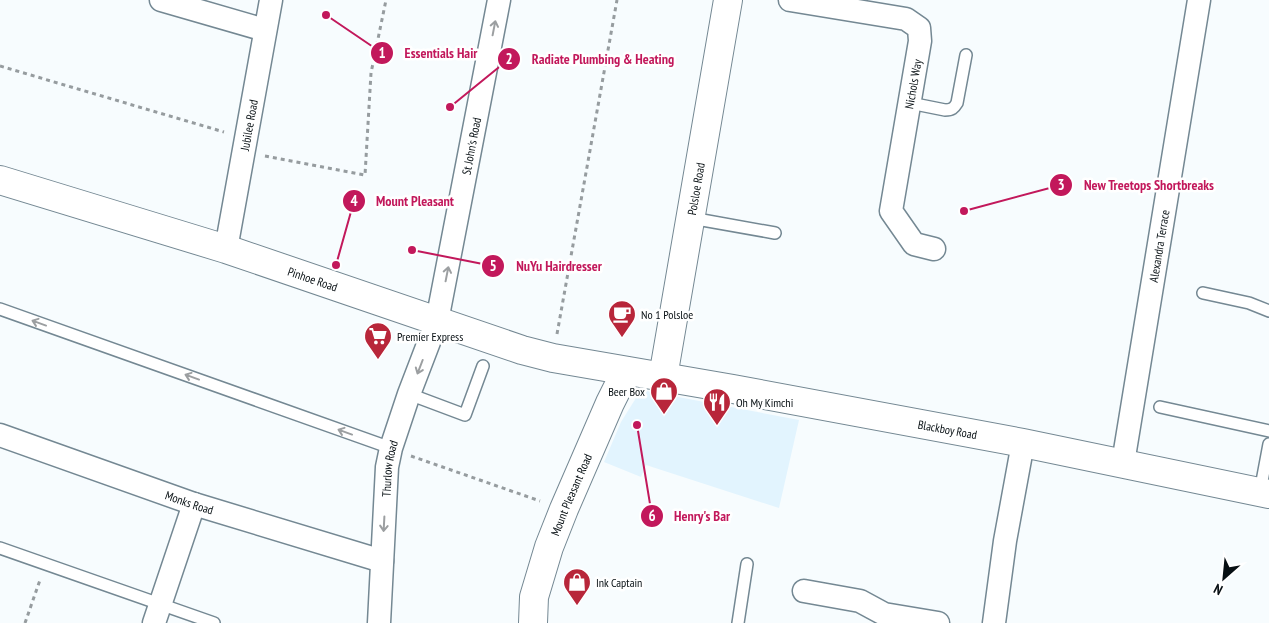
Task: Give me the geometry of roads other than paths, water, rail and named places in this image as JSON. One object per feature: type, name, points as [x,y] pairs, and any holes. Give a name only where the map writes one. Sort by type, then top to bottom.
[{"type":"main road","name":"Polsloe Road","points":[[663,377],[728,0]]},
{"type":"main road","name":"Pinhoe Road","points":[[0,180],[226,249],[522,350],[553,358],[626,371]]},
{"type":"main road","name":"Blackboy Road","points":[[626,371],[1023,443],[1264,493]]},
{"type":"main road","name":"Mount Pleasant Road","points":[[533,623],[534,597],[540,572],[564,509],[626,371]]},
{"type":"street","points":[[161,0],[265,30]]},
{"type":"street","name":"Jubilee Road","points":[[226,249],[271,0]]},
{"type":"street","name":"St John's Road","points":[[437,321],[499,0]]},
{"type":"street","name":"Nichols Way","points":[[790,0],[906,19],[919,28],[921,34],[891,211],[914,244],[934,248]]},
{"type":"street","name":"Alexandra Terrace","points":[[1122,463],[1199,0]]},
{"type":"street","name":"Thurlow Road","points":[[379,623],[387,467],[391,448],[409,394],[437,321]]},
{"type":"street","name":"Monks Road","points":[[0,435],[194,504],[382,561]]},
{"type":"street","points":[[994,623],[1005,541],[1023,443]]},
{"type":"street","points":[[157,613],[194,504]]},
{"type":"street","points":[[804,591],[860,601],[884,619],[938,623]]},
{"type":"lane","points":[[910,103],[951,110],[957,103],[966,55]]},
{"type":"lane","points":[[691,218],[775,233]]},
{"type":"lane","points":[[1203,293],[1249,303],[1269,311]]},
{"type":"lane","points":[[0,309],[391,448]]},
{"type":"lane","points":[[409,394],[465,415],[483,366]]},
{"type":"lane","points":[[1160,407],[1269,431]]},
{"type":"lane","points":[[1264,493],[1269,444]]},
{"type":"lane","points":[[0,548],[157,613],[214,623]]},
{"type":"lane","points":[[738,623],[747,564]]},
{"type":"place","name":"Essentials Hair","points":[[326,15]]},
{"type":"place","name":"Radiate Plumbing & Heating","points":[[450,107]]},
{"type":"place","name":"New Treetops Shortbreaks","points":[[964,211]]},
{"type":"place","name":"NuYu Hairdresser","points":[[412,250]]},
{"type":"place","name":"Mount Pleasant","points":[[336,265]]},
{"type":"place","name":"No 1 Polsloe","points":[[622,338]]},
{"type":"place","name":"Premier Express","points":[[378,360]]},
{"type":"place","name":"Beer Box","points":[[664,415]]},
{"type":"place","name":"Henry's Bar","points":[[637,425]]},
{"type":"place","name":"Oh My Kimchi","points":[[717,426]]},
{"type":"place","name":"Ink Captain","points":[[577,606]]}]
